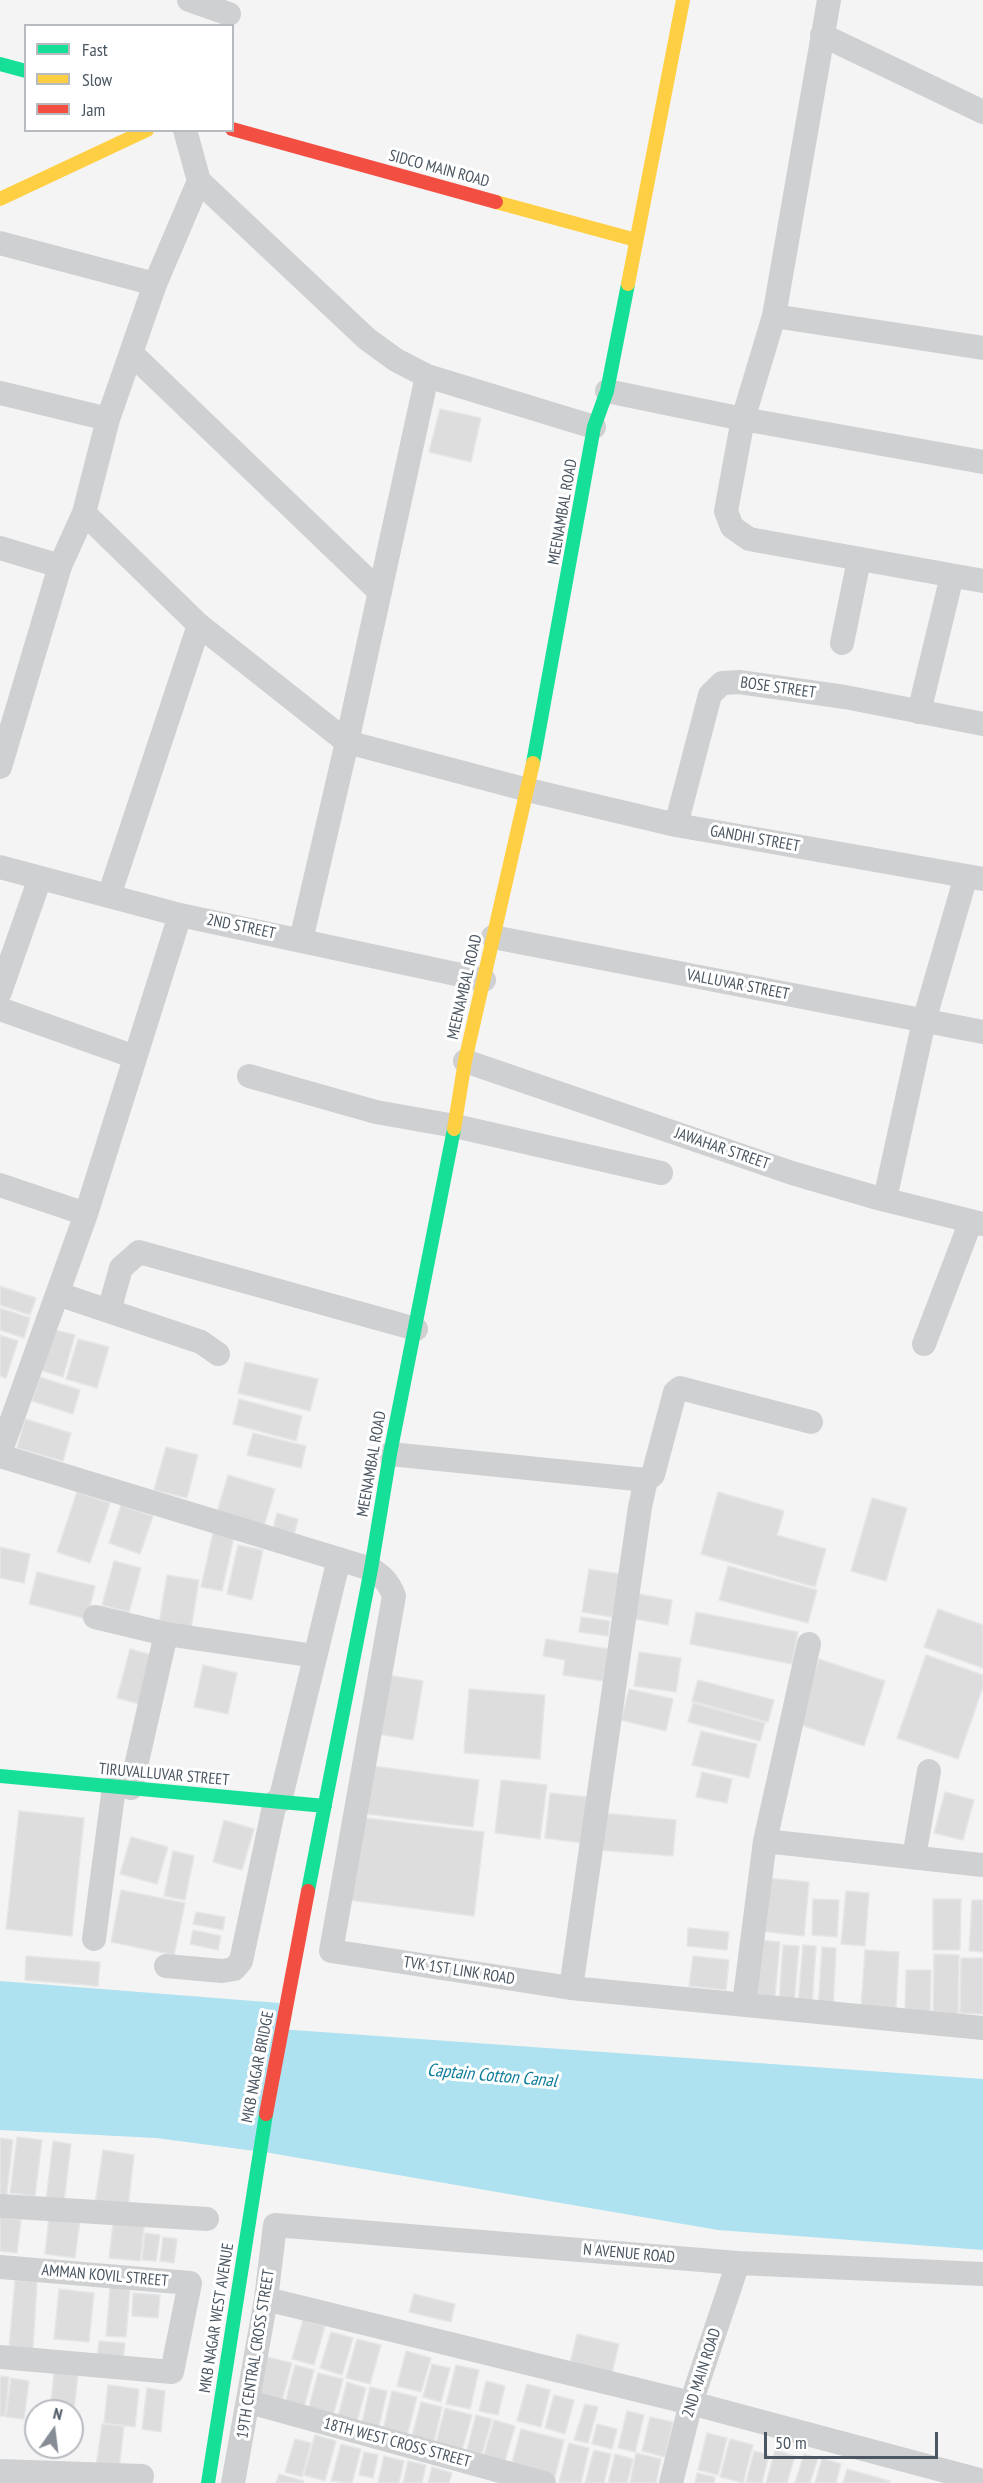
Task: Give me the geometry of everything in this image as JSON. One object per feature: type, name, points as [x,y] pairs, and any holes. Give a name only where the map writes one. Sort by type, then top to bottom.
[{"type":"main road","name":"MEENAMBAL ROAD","points":[[290,1983],[371,1569],[390,1454],[455,1126],[465,1061],[528,790],[594,427],[607,392],[683,0]]},
{"type":"main road","points":[[0,64],[24,70]]},
{"type":"main road","name":"SIDCO MAIN ROAD","points":[[234,130],[636,240]]},
{"type":"main road","points":[[0,199],[143,132]]},
{"type":"main road","name":"TIRUVALLUVAR STREET","points":[[0,1776],[325,1806]]},
{"type":"main road","name":"MKB NAGAR BRIDGE","points":[[258,2157],[290,1983]]},
{"type":"main road","name":"MKB NAGAR WEST AVENUE","points":[[208,2483],[258,2157]]},
{"type":"street","points":[[189,0],[230,13]]},
{"type":"street","points":[[829,0],[774,316],[743,419],[726,511],[732,527],[749,539],[983,581]]},
{"type":"street","points":[[822,35],[983,112]]},
{"type":"street","points":[[186,132],[199,181],[367,339],[396,360],[427,376],[594,427]]},
{"type":"street","points":[[0,767],[9,708],[60,566],[84,513],[108,419],[155,284],[199,181]]},
{"type":"street","points":[[0,243],[155,284]]},
{"type":"street","points":[[774,316],[983,348]]},
{"type":"street","points":[[132,354],[380,592]]},
{"type":"street","points":[[302,940],[427,376]]},
{"type":"street","points":[[607,392],[983,462]]},
{"type":"street","points":[[0,393],[108,419]]},
{"type":"street","points":[[84,513],[199,625],[347,742]]},
{"type":"street","points":[[0,548],[60,566]]},
{"type":"street","points":[[842,643],[859,560]]},
{"type":"street","points":[[918,712],[952,576]]},
{"type":"street","points":[[109,896],[199,625]]},
{"type":"street","name":"BOSE STREET","points":[[676,825],[710,695],[722,683],[739,682],[845,697],[983,724]]},
{"type":"street","name":"GANDHI STREET","points":[[347,742],[528,790],[676,825],[974,877]]},
{"type":"street","name":"2ND STREET","points":[[0,867],[180,915],[484,980]]},
{"type":"street","points":[[885,1199],[924,1021],[974,877]]},
{"type":"street","points":[[0,992],[40,878]]},
{"type":"street","points":[[180,915],[86,1214],[0,1455],[371,1569]]},
{"type":"street","name":"VALLUVAR STREET","points":[[493,937],[983,1032]]},
{"type":"street","points":[[0,1009],[135,1057]]},
{"type":"street","name":"JAWAHAR STREET","points":[[465,1061],[792,1173],[977,1223]]},
{"type":"street","points":[[249,1076],[376,1112],[455,1126],[662,1173]]},
{"type":"street","points":[[0,1185],[86,1214]]},
{"type":"street","points":[[924,1344],[977,1223]]},
{"type":"street","points":[[109,1311],[121,1268],[139,1252],[416,1329]]},
{"type":"street","points":[[58,1294],[201,1342],[218,1354]]},
{"type":"street","points":[[390,1454],[646,1480],[653,1475],[675,1392],[680,1388],[812,1422]]},
{"type":"street","points":[[571,1988],[640,1507],[646,1480]]},
{"type":"street","points":[[166,1966],[222,1971],[234,1969],[241,1961],[339,1559]]},
{"type":"street","name":"TVK 1ST LINK ROAD","points":[[371,1569],[383,1576],[394,1596],[331,1951],[571,1988],[983,2028]]},
{"type":"street","points":[[95,1617],[166,1634],[315,1656]]},
{"type":"street","points":[[94,1939],[122,1787],[166,1634]]},
{"type":"street","points":[[744,2004],[765,1841],[809,1644]]},
{"type":"street","points":[[914,1857],[929,1771]]},
{"type":"street","points":[[765,1841],[983,1865]]},
{"type":"street","points":[[0,2206],[207,2219]]},
{"type":"street","name":"N AVENUE ROAD","points":[[275,2224],[738,2264],[983,2274]]},
{"type":"street","name":"19TH CENTRAL CROSS STREET","points":[[233,2483],[266,2299],[275,2224]]},
{"type":"street","name":"2ND MAIN ROAD","points":[[671,2483],[691,2403],[738,2264]]},
{"type":"street","name":"AMMAN KOVIL STREET","points":[[0,2267],[190,2283],[172,2372],[0,2357]]},
{"type":"street","points":[[266,2299],[691,2403],[983,2481]]},
{"type":"street","name":"18TH WEST CROSS STREET","points":[[249,2403],[544,2483]]},
{"type":"street","points":[[0,2471],[141,2480]]},
{"type":"water","name":"Captain Cotton Canal","points":[[0,1981],[279,2003],[279,2029],[983,2079],[983,2250],[718,2230],[270,2153],[156,2138],[0,2130]]},
{"type":"building","points":[[440,409],[481,418],[471,462],[429,452]]},
{"type":"building","points":[[0,1286],[36,1298],[30,1315],[0,1305]]},
{"type":"building","points":[[0,1308],[30,1318],[24,1338],[0,1330]]},
{"type":"building","points":[[48,1328],[75,1335],[63,1377],[36,1369]]},
{"type":"building","points":[[0,1335],[18,1341],[6,1378],[0,1376]]},
{"type":"building","points":[[78,1339],[109,1347],[97,1388],[66,1379]]},
{"type":"building","points":[[245,1362],[318,1379],[310,1411],[238,1393]]},
{"type":"building","points":[[40,1377],[80,1390],[73,1414],[32,1401]]},
{"type":"building","points":[[239,1399],[302,1416],[296,1441],[233,1424]]},
{"type":"building","points":[[25,1419],[71,1433],[63,1461],[17,1448]]},
{"type":"building","points":[[253,1433],[306,1446],[301,1468],[247,1455]]},
{"type":"building","points":[[166,1447],[198,1455],[187,1498],[154,1490]]},
{"type":"building","points":[[228,1475],[275,1489],[264,1526],[217,1512]]},
{"type":"building","points":[[77,1492],[110,1503],[90,1563],[57,1552]]},
{"type":"building","points":[[718,1492],[784,1511],[777,1535],[826,1549],[815,1587],[701,1554]]},
{"type":"building","points":[[872,1498],[907,1508],[886,1581],[851,1571]]},
{"type":"building","points":[[121,1505],[153,1516],[140,1554],[109,1543]]},
{"type":"building","points":[[277,1513],[298,1519],[293,1539],[272,1533]]},
{"type":"building","points":[[213,1533],[234,1537],[222,1591],[201,1587]]},
{"type":"building","points":[[238,1545],[263,1550],[252,1600],[227,1594]]},
{"type":"building","points":[[0,1547],[30,1554],[24,1583],[0,1578]]},
{"type":"building","points":[[114,1561],[141,1568],[129,1612],[102,1605]]},
{"type":"building","points":[[728,1566],[817,1590],[808,1623],[719,1600]]},
{"type":"building","points":[[589,1569],[620,1574],[612,1617],[582,1612]]},
{"type":"building","points":[[37,1572],[95,1586],[87,1619],[29,1604]]},
{"type":"building","points":[[167,1575],[199,1580],[191,1629],[159,1624]]},
{"type":"building","points":[[634,1593],[672,1600],[668,1625],[630,1618]]},
{"type":"building","points":[[938,1609],[983,1625],[983,1668],[924,1647]]},
{"type":"building","points":[[696,1612],[798,1632],[792,1664],[690,1644]]},
{"type":"building","points":[[581,1617],[610,1621],[608,1636],[579,1632]]},
{"type":"building","points":[[546,1639],[608,1649],[603,1681],[563,1675],[565,1660],[543,1656]]},
{"type":"building","points":[[130,1649],[152,1655],[139,1704],[117,1698]]},
{"type":"building","points":[[639,1652],[681,1658],[676,1692],[634,1686]]},
{"type":"building","points":[[926,1655],[983,1675],[983,1687],[958,1759],[897,1738]]},
{"type":"building","points":[[819,1659],[885,1681],[864,1746],[798,1724]]},
{"type":"building","points":[[203,1665],[237,1673],[228,1714],[194,1707]]},
{"type":"building","points":[[382,1674],[423,1681],[413,1740],[372,1733]]},
{"type":"building","points":[[698,1680],[774,1700],[768,1722],[692,1701]]},
{"type":"building","points":[[469,1689],[545,1695],[540,1759],[464,1753]]},
{"type":"building","points":[[629,1689],[673,1699],[666,1731],[621,1720]]},
{"type":"building","points":[[693,1703],[765,1723],[760,1741],[688,1722]]},
{"type":"building","points":[[701,1731],[757,1744],[749,1778],[692,1765]]},
{"type":"building","points":[[365,1765],[479,1780],[473,1827],[359,1813]]},
{"type":"building","points":[[702,1772],[732,1779],[727,1803],[696,1797]]},
{"type":"building","points":[[501,1780],[547,1785],[540,1839],[495,1833]]},
{"type":"building","points":[[945,1792],[974,1800],[963,1840],[934,1833]]},
{"type":"building","points":[[550,1793],[587,1797],[582,1843],[545,1838]]},
{"type":"building","points":[[19,1811],[84,1818],[72,1936],[6,1929]]},
{"type":"building","points":[[602,1813],[676,1820],[673,1856],[598,1850]]},
{"type":"building","points":[[357,1817],[484,1832],[474,1916],[348,1900]]},
{"type":"building","points":[[224,1820],[254,1829],[242,1870],[213,1862]]},
{"type":"building","points":[[131,1837],[168,1847],[157,1884],[120,1874]]},
{"type":"building","points":[[173,1851],[194,1856],[185,1900],[164,1896]]},
{"type":"building","points":[[765,1878],[809,1882],[804,1936],[760,1931]]},
{"type":"building","points":[[121,1890],[185,1903],[174,1955],[111,1942]]},
{"type":"building","points":[[846,1891],[869,1893],[865,1946],[841,1944]]},
{"type":"building","points":[[813,1899],[839,1900],[837,1937],[812,1935]]},
{"type":"building","points":[[933,1899],[961,1899],[960,1950],[933,1950]]},
{"type":"building","points":[[972,1900],[983,1900],[983,1952],[969,1951]]},
{"type":"building","points":[[196,1912],[225,1917],[223,1930],[193,1924]]},
{"type":"building","points":[[688,1928],[729,1932],[727,1950],[687,1946]]},
{"type":"building","points":[[193,1930],[221,1936],[218,1950],[190,1944]]},
{"type":"building","points":[[758,1940],[780,1942],[774,2006],[751,2004]]},
{"type":"building","points":[[783,1945],[799,1946],[794,2004],[779,2003]]},
{"type":"building","points":[[803,1945],[816,1946],[812,2006],[798,2005]]},
{"type":"building","points":[[822,1947],[836,1948],[833,2010],[818,2010]]},
{"type":"building","points":[[865,1950],[899,1952],[896,2010],[861,2008]]},
{"type":"building","points":[[934,1954],[959,1955],[958,2017],[933,2016]]},
{"type":"building","points":[[26,1956],[100,1962],[98,1986],[25,1980]]},
{"type":"building","points":[[693,1956],[729,1960],[726,1990],[689,1986]]},
{"type":"building","points":[[961,1958],[983,1958],[983,2014],[960,2013]]},
{"type":"building","points":[[906,1970],[931,1970],[930,2015],[905,2014]]},
{"type":"building","points":[[17,2137],[42,2140],[35,2196],[10,2193]]},
{"type":"building","points":[[0,2138],[13,2140],[6,2200],[0,2199]]},
{"type":"building","points":[[53,2141],[71,2144],[64,2202],[46,2200]]},
{"type":"building","points":[[103,2150],[134,2155],[128,2208],[95,2204]]},
{"type":"building","points":[[49,2216],[80,2220],[75,2258],[45,2254]]},
{"type":"building","points":[[114,2216],[145,2220],[140,2261],[109,2258]]},
{"type":"building","points":[[0,2217],[21,2220],[17,2253],[0,2251]]},
{"type":"building","points":[[145,2233],[160,2235],[156,2261],[142,2260]]},
{"type":"building","points":[[163,2237],[177,2239],[174,2263],[160,2261]]},
{"type":"building","points":[[15,2280],[37,2282],[33,2350],[9,2348]]},
{"type":"building","points":[[110,2287],[130,2289],[126,2337],[106,2336]]},
{"type":"building","points":[[59,2289],[94,2293],[89,2342],[54,2339]]},
{"type":"building","points":[[133,2293],[160,2295],[158,2318],[132,2316]]},
{"type":"building","points":[[414,2294],[455,2304],[451,2322],[409,2312]]},
{"type":"building","points":[[303,2320],[325,2326],[314,2365],[292,2359]]},
{"type":"building","points":[[331,2332],[353,2338],[342,2375],[320,2368]]},
{"type":"building","points":[[577,2334],[619,2344],[612,2373],[570,2363]]},
{"type":"building","points":[[357,2339],[381,2345],[370,2384],[346,2378]]},
{"type":"building","points":[[99,2341],[125,2343],[123,2361],[97,2358]]},
{"type":"building","points":[[406,2351],[431,2358],[421,2392],[397,2386]]},
{"type":"building","points":[[267,2357],[292,2363],[281,2405],[256,2399]]},
{"type":"building","points":[[432,2364],[450,2368],[441,2402],[423,2397]]},
{"type":"building","points":[[295,2365],[314,2370],[303,2412],[284,2407]]},
{"type":"building","points":[[456,2365],[479,2370],[470,2409],[446,2404]]},
{"type":"building","points":[[54,2373],[78,2375],[75,2399],[51,2399]]},
{"type":"building","points":[[318,2373],[343,2379],[332,2420],[307,2414]]},
{"type":"building","points":[[0,2376],[9,2377],[5,2416],[0,2416]]},
{"type":"building","points":[[11,2378],[29,2381],[27,2399],[24,2399],[24,2419],[6,2417]]},
{"type":"building","points":[[486,2381],[505,2386],[498,2415],[479,2411]]},
{"type":"building","points":[[347,2382],[366,2388],[356,2425],[337,2420]]},
{"type":"building","points":[[527,2384],[550,2390],[541,2427],[517,2421]]},
{"type":"building","points":[[108,2385],[139,2389],[135,2427],[104,2423]]},
{"type":"building","points":[[370,2387],[387,2391],[378,2431],[361,2427]]},
{"type":"building","points":[[147,2388],[165,2391],[161,2432],[142,2429]]},
{"type":"building","points":[[392,2391],[417,2397],[407,2436],[383,2430]]},
{"type":"building","points":[[554,2395],[574,2400],[565,2434],[545,2428]]},
{"type":"building","points":[[421,2402],[442,2407],[433,2446],[411,2440]]},
{"type":"building","points":[[585,2404],[598,2407],[588,2443],[574,2440]]},
{"type":"building","points":[[445,2408],[472,2415],[461,2454],[435,2447]]},
{"type":"building","points":[[627,2411],[644,2415],[635,2452],[618,2448]]},
{"type":"building","points":[[476,2415],[492,2419],[480,2461],[465,2457]]},
{"type":"building","points":[[650,2417],[673,2422],[665,2457],[642,2451]]},
{"type":"building","points":[[494,2420],[515,2426],[503,2468],[482,2462]]},
{"type":"building","points":[[102,2424],[124,2426],[119,2469],[96,2467]]},
{"type":"building","points":[[597,2424],[617,2429],[612,2449],[592,2444]]},
{"type":"building","points":[[521,2429],[564,2440],[554,2481],[510,2470]]},
{"type":"building","points":[[707,2433],[727,2438],[718,2475],[698,2470]]},
{"type":"building","points":[[315,2435],[336,2441],[325,2481],[304,2475]]},
{"type":"building","points":[[295,2439],[311,2443],[302,2477],[285,2472]]},
{"type":"building","points":[[730,2439],[753,2445],[743,2483],[720,2477]]},
{"type":"building","points":[[569,2443],[589,2448],[581,2483],[559,2482]]},
{"type":"building","points":[[341,2444],[361,2449],[352,2483],[331,2481]]},
{"type":"building","points":[[594,2450],[611,2454],[604,2483],[585,2483]]},
{"type":"building","points":[[775,2450],[795,2456],[787,2483],[766,2483]]},
{"type":"building","points":[[754,2451],[769,2455],[762,2483],[746,2482]]},
{"type":"building","points":[[364,2452],[378,2455],[373,2478],[359,2475]]},
{"type":"building","points":[[636,2453],[661,2459],[656,2483],[630,2483]]},
{"type":"building","points":[[615,2454],[633,2459],[627,2483],[608,2483]]},
{"type":"building","points":[[804,2454],[818,2458],[810,2483],[795,2483]]},
{"type":"building","points":[[384,2456],[404,2461],[399,2483],[378,2483]]},
{"type":"building","points":[[822,2458],[841,2464],[836,2483],[815,2483]]},
{"type":"building","points":[[408,2461],[426,2465],[422,2483],[403,2483]]},
{"type":"building","points":[[432,2467],[452,2473],[449,2483],[428,2483]]},
{"type":"building","points":[[847,2469],[890,2481],[889,2483],[843,2483]]},
{"type":"building","points":[[697,2473],[715,2477],[714,2483],[695,2483]]},
{"type":"building","points":[[279,2474],[304,2481],[303,2483],[276,2483]]},
{"type":"traffic: fast","points":[[0,64],[24,70]]},
{"type":"traffic: fast","points":[[533,763],[594,427],[607,391],[628,284]]},
{"type":"traffic: fast","points":[[308,1891],[454,1129]]},
{"type":"traffic: fast","points":[[0,1776],[325,1806]]},
{"type":"traffic: fast","points":[[208,2483],[266,2114]]},
{"type":"traffic: slow","points":[[628,284],[683,0]]},
{"type":"traffic: slow","points":[[0,199],[143,132]]},
{"type":"traffic: slow","points":[[496,202],[636,240]]},
{"type":"traffic: slow","points":[[454,1129],[465,1061],[533,763]]},
{"type":"traffic: jam","points":[[234,130],[496,202]]},
{"type":"traffic: jam","points":[[266,2114],[308,1891]]}]
